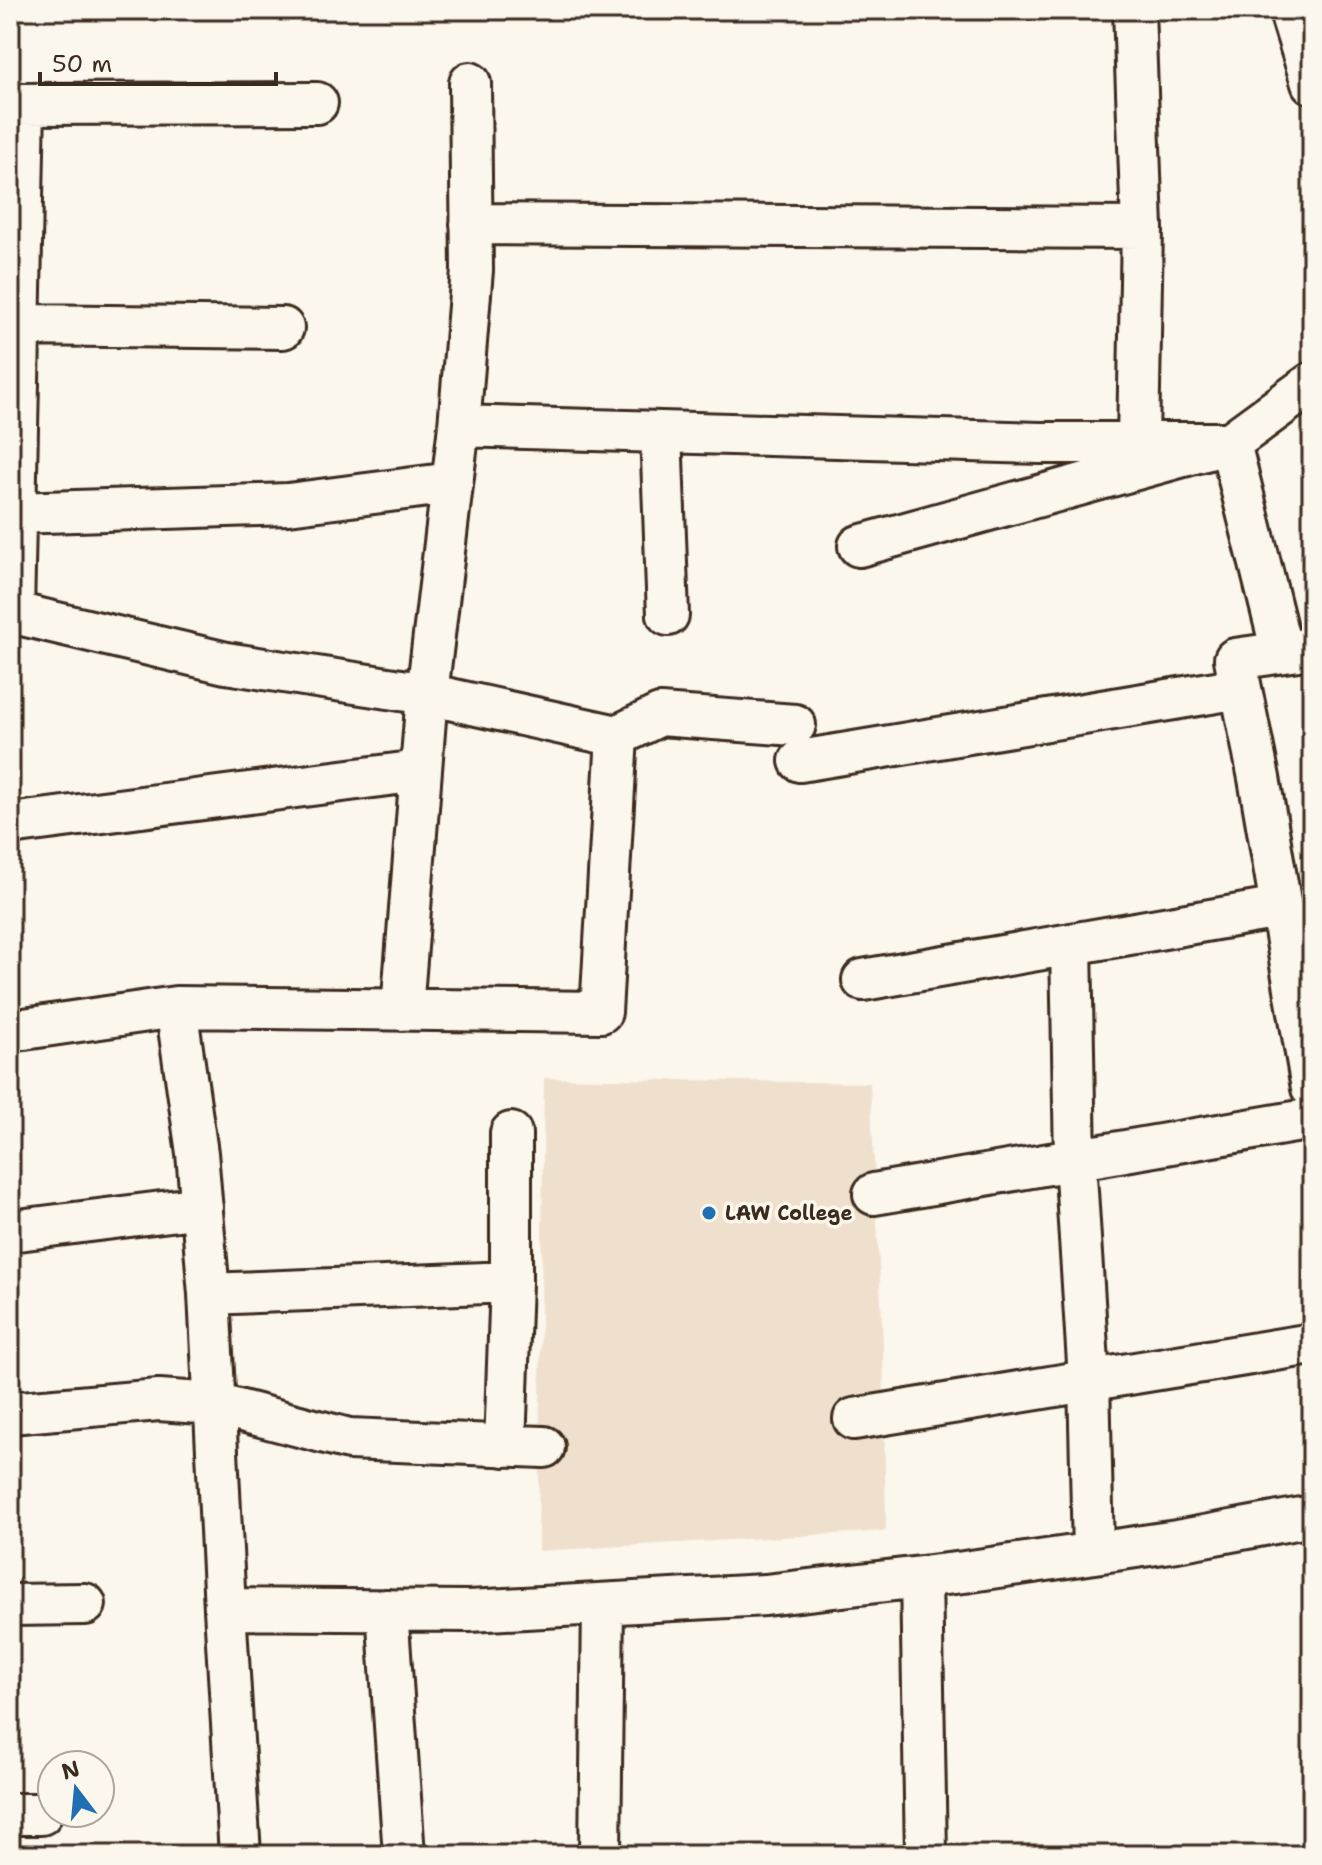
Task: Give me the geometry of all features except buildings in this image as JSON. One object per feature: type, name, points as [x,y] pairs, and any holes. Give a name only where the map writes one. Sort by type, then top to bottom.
[{"type":"street","points":[[1134,10],[1142,228],[1138,441]]},
{"type":"street","points":[[1292,18],[1312,83]]},
{"type":"street","points":[[402,1010],[419,771],[459,426],[472,270],[470,83]]},
{"type":"street","points":[[317,103],[17,104],[19,325],[12,613],[226,663],[427,694],[617,736],[660,715],[798,743],[1240,688]]},
{"type":"street","points":[[471,224],[1142,228]]},
{"type":"street","points":[[19,325],[283,328]]},
{"type":"street","points":[[859,546],[1230,443],[1312,383]]},
{"type":"street","points":[[459,426],[1040,443],[1230,443]]},
{"type":"street","points":[[661,432],[668,615]]},
{"type":"street","points":[[1230,443],[1297,650],[1235,659],[1259,778],[1312,1088]]},
{"type":"street","points":[[15,513],[288,504],[452,483]]},
{"type":"street","points":[[10,1031],[176,1007],[601,1012],[617,736]]},
{"type":"street","points":[[10,824],[419,771]]},
{"type":"street","points":[[863,980],[1280,908]]},
{"type":"street","points":[[1071,944],[1075,1160],[1089,1379],[1093,1553]]},
{"type":"street","points":[[176,1007],[197,1153],[209,1294],[240,1855]]},
{"type":"street","points":[[874,1194],[1312,1119]]},
{"type":"street","points":[[10,1413],[159,1400],[215,1404],[349,1439],[525,1446],[511,1282],[511,1133]]},
{"type":"street","points":[[10,1231],[202,1207]]},
{"type":"street","points":[[209,1294],[511,1282]]},
{"type":"street","points":[[854,1419],[1312,1344]]},
{"type":"street","points":[[225,1609],[469,1611],[765,1595],[1093,1553],[1312,1516]]},
{"type":"street","points":[[921,1577],[926,1855]]},
{"type":"street","points":[[10,1605],[85,1604]]},
{"type":"street","points":[[600,1855],[603,1604]]},
{"type":"street","points":[[387,1610],[404,1855]]},
{"type":"shaded area","name":"LAW College","points":[[544,1078],[870,1083],[883,1343],[886,1531],[538,1551]]},
{"type":"place","name":"LAW College","points":[[709,1213]]}]
